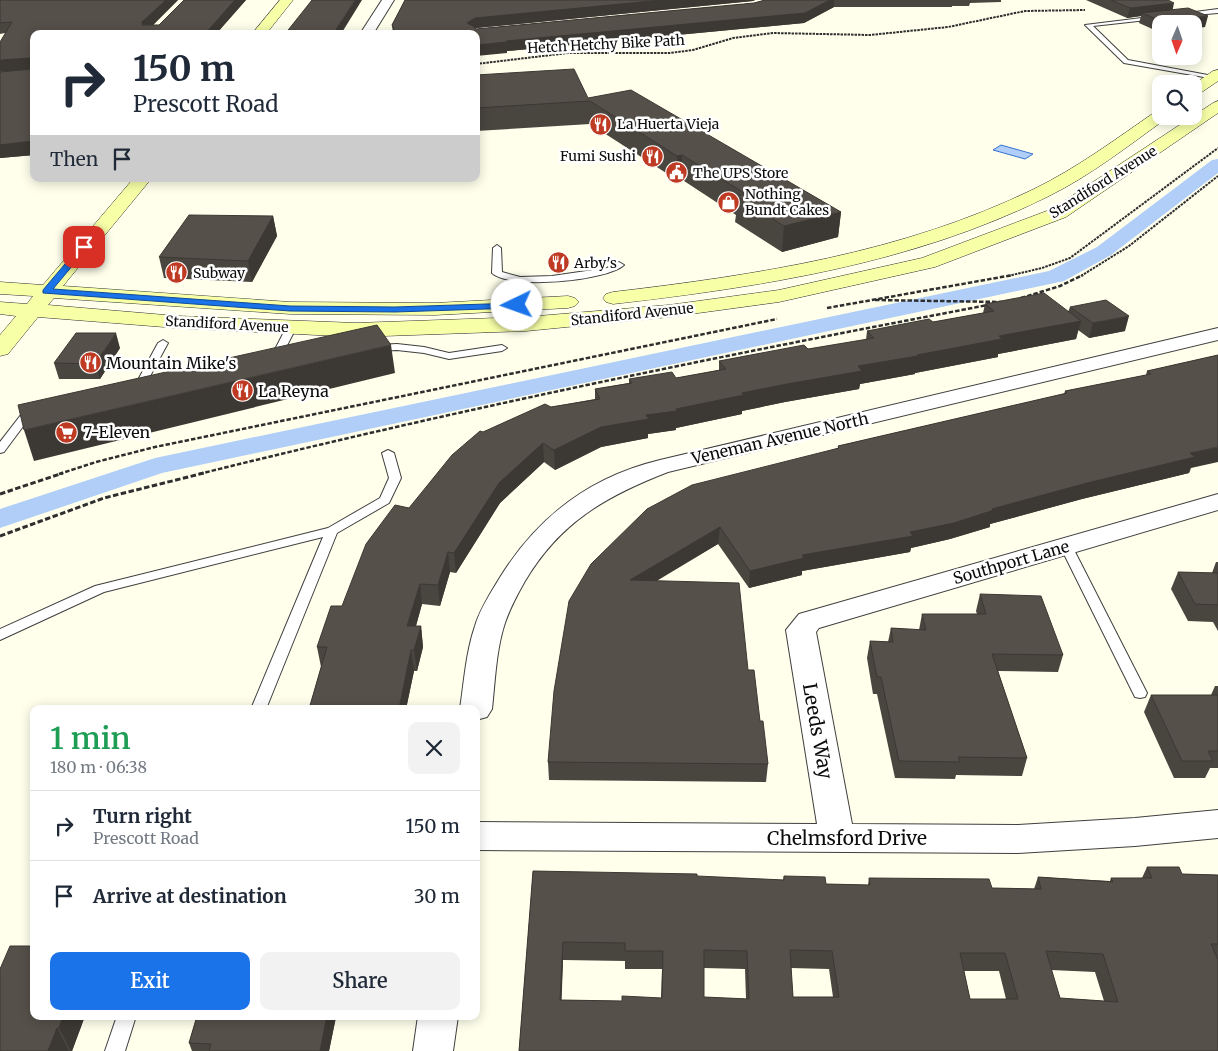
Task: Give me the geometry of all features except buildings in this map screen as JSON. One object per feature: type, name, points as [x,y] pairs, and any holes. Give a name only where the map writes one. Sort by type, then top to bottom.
[{"type":"main road","points":[[262,30],[287,0]]},
{"type":"main road","points":[[1202,86],[1216,76]]},
{"type":"main road","name":"Standiford Avenue","points":[[0,308],[177,322],[356,330],[526,324],[669,311],[779,296],[928,263],[1059,213],[1218,106]]},
{"type":"main road","name":"Standiford Avenue","points":[[0,288],[290,308],[435,309],[606,298],[680,290],[756,277],[886,249],[989,216],[1034,196],[1078,173],[1152,121]]},
{"type":"main road","points":[[1080,199],[1085,185],[1124,156],[1122,150],[1115,148]]},
{"type":"main road","points":[[0,349],[46,291],[139,182]]},
{"type":"main road","points":[[580,319],[604,311],[757,287],[760,284],[756,277]]},
{"type":"street","points":[[369,30],[388,0]]},
{"type":"street","name":"Veneman Avenue North","points":[[477,705],[488,632],[501,597],[528,553],[544,534],[566,514],[594,495],[625,479],[660,467],[1218,334]]},
{"type":"street","name":"Southport Lane","points":[[805,625],[810,621],[1218,502]]},
{"type":"street","name":"Leeds Way","points":[[805,625],[801,630],[837,838]]},
{"type":"street","name":"Chelmsford Drive","points":[[480,836],[1018,839],[1218,824]]},
{"type":"street","points":[[434,1051],[438,1020]]},
{"type":"lane","points":[[1181,15],[1218,11]]},
{"type":"lane","points":[[1152,18],[1088,25],[1126,62],[1216,76]]},
{"type":"lane","points":[[497,248],[497,273],[509,280],[516,281],[541,280],[610,270],[619,265]]},
{"type":"lane","points":[[275,359],[291,328]]},
{"type":"lane","points":[[156,387],[132,392],[163,343]]},
{"type":"lane","points":[[361,349],[398,347],[424,350],[449,356],[502,348]]},
{"type":"lane","points":[[0,450],[31,409],[41,407]]},
{"type":"lane","points":[[0,635],[100,589],[332,531],[385,500],[395,478],[388,453]]},
{"type":"lane","points":[[260,705],[332,531]]},
{"type":"lane","points":[[1066,546],[1140,693]]},
{"type":"lane","points":[[115,1051],[126,1020]]},
{"type":"path","name":"Hetch Hetchy Bike Path","points":[[480,63],[568,53],[670,53],[693,50],[733,38],[763,34],[797,32],[870,35],[948,27],[1025,11],[1052,9],[1093,10]]},
{"type":"path","points":[[822,309],[996,279],[1042,268],[1070,258],[1218,148]]},
{"type":"path","points":[[1017,299],[1070,282],[1096,269],[1128,248],[1218,176]]},
{"type":"path","points":[[0,536],[104,498],[336,440],[799,341],[1007,302],[867,300]]},
{"type":"path","points":[[0,494],[96,462],[155,447],[786,317]]},
{"type":"water","points":[[1001,145],[1033,154],[1025,159],[993,150]]},
{"type":"waterway","points":[[0,519],[155,466],[1056,276],[1104,251],[1218,164]]},
{"type":"place","name":"La Huerta Vieja","points":[[601,124]]},
{"type":"place","name":"Fumi Sushi","points":[[652,156]]},
{"type":"place","name":"The UPS Store","points":[[677,173]]},
{"type":"place","name":"Nothing Bundt Cakes","points":[[729,202]]},
{"type":"place","name":"Arby's","points":[[558,263]]},
{"type":"place","name":"Subway","points":[[177,273]]},
{"type":"place","name":"Mountain Mike's","points":[[90,363]]},
{"type":"place","name":"La Reyna","points":[[242,391]]},
{"type":"place","name":"7-Eleven","points":[[67,432]]},
{"type":"route","points":[[84,247],[46,291],[210,304],[349,310],[435,309],[517,305]]}]
